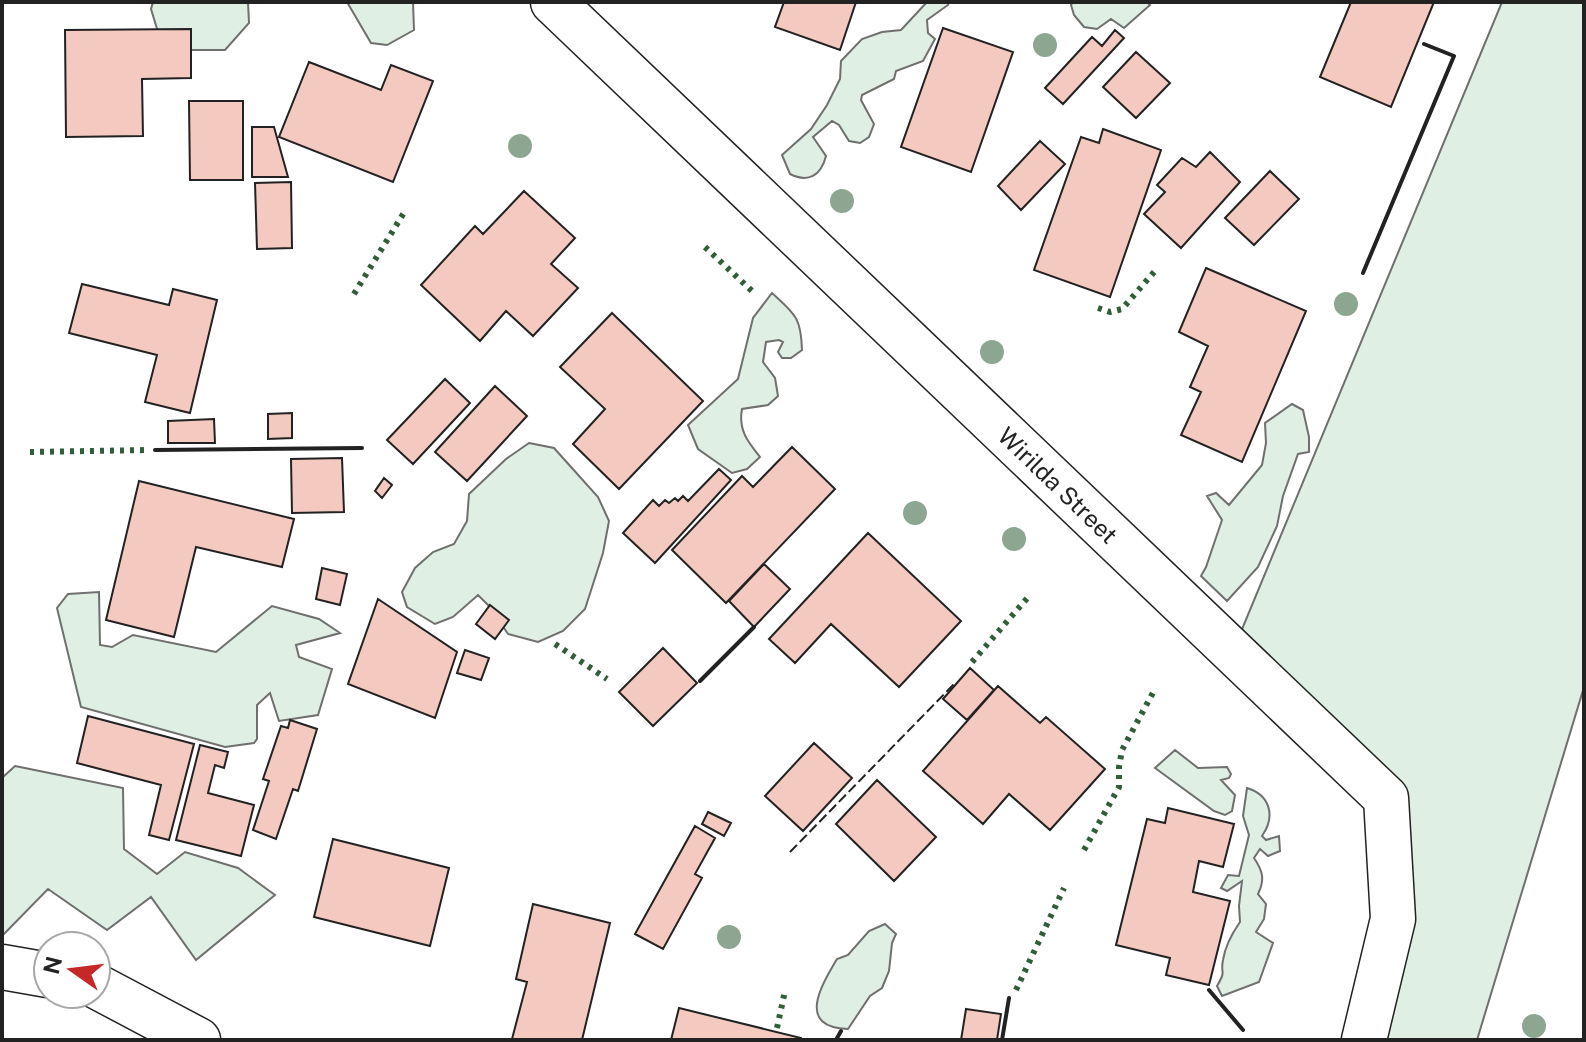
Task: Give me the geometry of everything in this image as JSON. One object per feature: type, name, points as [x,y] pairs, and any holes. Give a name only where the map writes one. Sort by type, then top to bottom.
[{"type":"street","name":"Wirilda Street","points":[[553,2],[1386,798],[1393,919],[1364,1040]]},
{"type":"street","points":[[2,967],[32,972]]},
{"type":"street","points":[[112,994],[198,1040]]},
{"type":"green space","points":[[153,2],[248,2],[249,23],[225,50],[190,50],[161,42],[151,9]]},
{"type":"green space","points":[[347,2],[413,2],[414,30],[387,45],[371,43]]},
{"type":"green space","points":[[927,2],[949,2],[927,20],[928,33],[935,39],[923,61],[896,71],[894,79],[862,95],[861,100],[874,124],[869,137],[860,143],[849,141],[839,125],[832,121],[813,137],[826,156],[821,169],[808,178],[790,174],[782,155],[811,129],[827,105],[840,79],[841,61],[862,39],[901,30]]},
{"type":"green space","points":[[1073,2],[1147,2],[1150,5],[1124,28],[1111,19],[1097,29],[1084,27],[1074,15]]},
{"type":"green space","points":[[1502,2],[1584,2],[1584,687],[1477,1040],[1374,1040],[1403,790],[1240,634]]},
{"type":"green space","points":[[772,293],[795,317],[802,350],[791,358],[782,358],[778,352],[783,342],[766,342],[763,362],[775,378],[778,396],[768,405],[742,409],[743,429],[760,457],[747,469],[732,473],[698,449],[688,425],[738,379],[753,318]]},
{"type":"green space","points":[[1292,404],[1303,410],[1309,452],[1298,454],[1283,496],[1277,526],[1258,567],[1227,601],[1201,576],[1222,520],[1207,496],[1216,493],[1229,505],[1262,465],[1266,443],[1265,423]]},
{"type":"green space","points":[[529,443],[554,448],[598,497],[609,521],[603,553],[585,609],[563,631],[538,642],[508,634],[478,595],[453,617],[435,624],[407,607],[402,592],[415,568],[433,552],[454,544],[467,521],[469,494],[506,459]]},
{"type":"green space","points":[[99,592],[100,645],[112,647],[133,635],[216,652],[272,606],[319,619],[340,633],[296,645],[299,657],[332,669],[318,715],[279,721],[270,693],[257,705],[257,739],[254,743],[225,747],[81,707],[57,608],[68,594]]},
{"type":"green space","points":[[1175,750],[1198,768],[1227,767],[1231,774],[1229,778],[1221,780],[1235,795],[1232,811],[1225,815],[1214,811],[1155,768]]},
{"type":"green space","points":[[15,766],[123,788],[124,849],[157,874],[185,852],[238,868],[275,895],[196,960],[151,897],[107,930],[48,889],[2,936],[2,778]]},
{"type":"green space","points":[[1247,788],[1261,796],[1268,807],[1269,821],[1262,836],[1266,840],[1279,836],[1280,851],[1268,856],[1260,849],[1254,858],[1262,876],[1258,894],[1266,904],[1264,919],[1256,932],[1273,943],[1259,982],[1222,996],[1217,986],[1223,974],[1226,950],[1240,922],[1242,881],[1227,891],[1221,888],[1228,875],[1239,876],[1249,835],[1243,816]]},
{"type":"green space","points":[[885,924],[896,934],[889,971],[882,988],[870,996],[848,1029],[832,1027],[822,1021],[817,1013],[817,1003],[825,981],[837,959],[848,955],[869,931]]},
{"type":"building","points":[[784,2],[856,2],[840,50],[775,27]]},
{"type":"building","points":[[1351,2],[1434,2],[1391,107],[1320,77]]},
{"type":"building","points":[[943,28],[1013,52],[971,172],[901,147]]},
{"type":"building","points":[[191,29],[191,78],[142,79],[143,136],[66,137],[65,30]]},
{"type":"building","points":[[1115,30],[1124,38],[1063,104],[1045,88],[1092,37],[1102,46]]},
{"type":"building","points":[[1136,52],[1170,83],[1136,118],[1103,87]]},
{"type":"building","points":[[309,62],[381,90],[391,65],[433,81],[393,182],[279,137]]},
{"type":"building","points":[[189,101],[243,101],[243,180],[190,180]]},
{"type":"building","points":[[252,127],[274,127],[288,177],[252,177]]},
{"type":"building","points":[[1103,129],[1161,150],[1110,297],[1034,270],[1081,137],[1099,143]]},
{"type":"building","points":[[1040,141],[1065,164],[1021,210],[998,186]]},
{"type":"building","points":[[1210,152],[1240,182],[1181,248],[1144,214],[1165,192],[1157,185],[1182,158],[1196,167]]},
{"type":"building","points":[[1270,171],[1299,199],[1254,245],[1225,218]]},
{"type":"building","points":[[291,182],[292,248],[257,249],[255,183]]},
{"type":"building","points":[[524,191],[575,238],[551,264],[578,288],[533,336],[506,311],[480,341],[421,285],[475,226],[483,234]]},
{"type":"building","points":[[1206,268],[1306,311],[1242,462],[1181,435],[1201,392],[1190,387],[1208,346],[1179,332]]},
{"type":"building","points":[[82,284],[169,305],[173,289],[217,300],[190,413],[145,402],[157,355],[69,333]]},
{"type":"building","points":[[612,313],[703,401],[619,489],[573,444],[605,409],[560,367]]},
{"type":"building","points":[[445,379],[470,403],[413,464],[387,440]]},
{"type":"building","points":[[495,386],[527,416],[467,481],[435,452]]},
{"type":"building","points":[[292,413],[292,438],[268,439],[268,414]]},
{"type":"building","points":[[214,419],[215,443],[168,443],[168,421]]},
{"type":"building","points":[[792,447],[835,489],[726,603],[672,550],[742,476],[753,487]]},
{"type":"building","points":[[342,458],[344,512],[292,513],[291,459]]},
{"type":"building","points":[[719,469],[731,480],[655,563],[623,533],[653,500],[659,506],[665,500],[669,503],[675,498],[678,501],[683,496],[688,501]]},
{"type":"building","points":[[384,478],[392,485],[382,498],[375,491]]},
{"type":"building","points":[[139,481],[294,519],[282,567],[196,547],[174,637],[106,620]]},
{"type":"building","points":[[868,533],[961,621],[899,687],[831,624],[795,663],[769,639]]},
{"type":"building","points":[[764,564],[790,589],[754,627],[729,601]]},
{"type":"building","points":[[322,568],[347,574],[340,605],[316,599]]},
{"type":"building","points":[[378,599],[457,652],[435,718],[348,684]]},
{"type":"building","points":[[490,605],[509,620],[495,639],[476,624]]},
{"type":"building","points":[[663,648],[697,683],[653,726],[619,692]]},
{"type":"building","points":[[465,650],[489,658],[481,680],[457,673]]},
{"type":"building","points":[[970,668],[994,690],[967,720],[943,699]]},
{"type":"building","points":[[998,686],[1040,723],[1046,717],[1105,769],[1050,830],[1009,794],[983,824],[923,771]]},
{"type":"building","points":[[88,716],[194,744],[169,840],[149,835],[161,785],[77,763]]},
{"type":"building","points":[[290,720],[317,729],[298,791],[293,789],[276,839],[253,830],[269,781],[263,779],[281,726],[288,728]]},
{"type":"building","points":[[814,743],[852,778],[803,831],[765,796]]},
{"type":"building","points":[[200,745],[228,752],[224,768],[215,765],[208,793],[254,805],[241,856],[176,840]]},
{"type":"building","points":[[877,780],[936,837],[894,881],[836,824]]},
{"type":"building","points":[[1168,808],[1234,824],[1223,867],[1199,861],[1193,892],[1230,901],[1209,985],[1166,975],[1170,958],[1116,945],[1147,819],[1165,823]]},
{"type":"building","points":[[708,812],[731,823],[724,836],[702,824]]},
{"type":"building","points":[[695,826],[715,838],[695,874],[702,878],[663,949],[635,934]]},
{"type":"building","points":[[333,839],[449,868],[430,946],[314,917]]},
{"type":"building","points":[[533,904],[610,923],[582,1040],[512,1039],[527,982],[516,979]]},
{"type":"building","points":[[679,1008],[801,1038],[801,1040],[671,1040]]},
{"type":"building","points":[[966,1009],[1001,1014],[997,1040],[961,1040]]},
{"type":"hedge","points":[[354,294],[405,211]]},
{"type":"hedge","points":[[705,247],[753,292]]},
{"type":"hedge","points":[[1098,308],[1110,312],[1122,309],[1155,271]]},
{"type":"hedge","points":[[30,452],[148,450]]},
{"type":"hedge","points":[[972,662],[1029,596]]},
{"type":"hedge","points":[[555,644],[607,679]]},
{"type":"hedge","points":[[1084,850],[1119,787],[1122,750],[1155,689]]},
{"type":"hedge","points":[[1016,990],[1064,888]]},
{"type":"hedge","points":[[777,1028],[785,991]]},
{"type":"fence","points":[[790,852],[955,683]]},
{"type":"wall","points":[[1363,273],[1454,56],[1424,44]]},
{"type":"wall","points":[[155,450],[362,448]]},
{"type":"wall","points":[[700,681],[754,627]]},
{"type":"wall","points":[[1209,990],[1243,1030]]},
{"type":"wall","points":[[1002,1040],[1009,998]]},
{"type":"wall","points":[[836,1040],[841,1031]]}]
